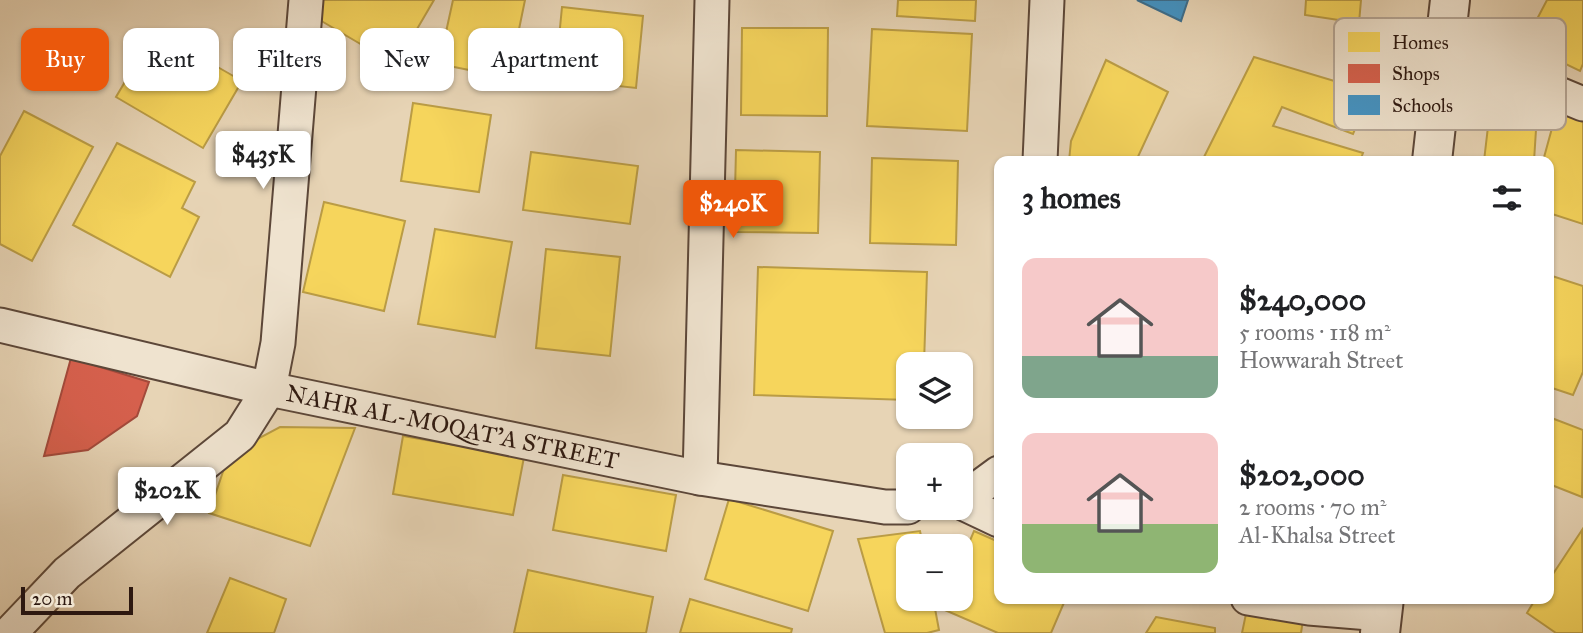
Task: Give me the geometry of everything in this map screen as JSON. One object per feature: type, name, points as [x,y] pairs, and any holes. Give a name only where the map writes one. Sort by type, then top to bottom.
[{"type":"street","points":[[7,630],[67,573],[240,435],[269,389],[278,343],[306,0]]},
{"type":"street","points":[[700,478],[712,0]]},
{"type":"street","points":[[1040,156],[1047,0]]},
{"type":"street","points":[[1448,18],[1450,0]]},
{"type":"street","points":[[1566,97],[1583,104]]},
{"type":"street","points":[[1433,156],[1436,130]]},
{"type":"street","name":"NAHR AL-MOQAT'A STREET","points":[[0,325],[269,389],[700,478],[896,507]]},
{"type":"street","points":[[973,492],[994,477]]},
{"type":"street","points":[[973,507],[994,518]]},
{"type":"street","points":[[1285,604],[1382,615]]},
{"type":"building: Homes","points":[[323,0],[434,0],[418,28],[360,28],[360,44],[346,35],[346,28],[333,28],[313,16]]},
{"type":"building: Homes","points":[[453,0],[525,0],[519,28],[468,28],[468,70],[454,67],[454,28],[447,28]]},
{"type":"building: Homes","points":[[898,0],[976,0],[975,21],[897,16]]},
{"type":"building: Homes","points":[[1306,0],[1361,0],[1359,18],[1334,19],[1305,15]]},
{"type":"building: Homes","points":[[1547,0],[1583,0],[1583,64],[1580,71],[1566,64],[1566,18],[1538,18]]},
{"type":"building: Homes","points":[[562,7],[643,16],[636,88],[623,87],[623,28],[560,28]]},
{"type":"building: Homes","points":[[742,28],[828,28],[827,116],[741,115]]},
{"type":"building: Homes","points":[[872,29],[972,34],[967,131],[867,126]]},
{"type":"building: Homes","points":[[1254,57],[1334,81],[1334,127],[1282,107],[1273,126],[1363,153],[1362,156],[1204,156]]},
{"type":"building: Homes","points":[[1106,60],[1168,92],[1138,156],[1070,156],[1071,141]]},
{"type":"building: Homes","points":[[219,68],[233,76],[233,91],[236,91],[203,148],[116,97],[123,85],[123,91],[219,91]]},
{"type":"building: Homes","points":[[413,103],[491,115],[479,192],[401,181]]},
{"type":"building: Homes","points":[[24,111],[93,147],[32,261],[0,244],[0,156]]},
{"type":"building: Homes","points":[[1566,114],[1583,122],[1583,224],[1554,215],[1554,156],[1544,156],[1552,130],[1566,130]]},
{"type":"building: Homes","points":[[1488,130],[1536,130],[1534,156],[1485,156]]},
{"type":"building: Homes","points":[[117,143],[195,182],[182,208],[199,217],[170,277],[73,225]]},
{"type":"building: Homes","points":[[736,150],[820,152],[818,233],[734,232]]},
{"type":"building: Homes","points":[[531,152],[638,166],[630,224],[523,210]]},
{"type":"building: Homes","points":[[872,158],[958,161],[956,245],[870,243]]},
{"type":"building: Homes","points":[[324,202],[405,221],[384,311],[303,292]]},
{"type":"building: Homes","points":[[435,229],[512,242],[495,337],[418,324]]},
{"type":"building: Homes","points":[[546,249],[620,257],[610,356],[536,348]]},
{"type":"building: Homes","points":[[758,267],[927,272],[924,352],[896,352],[896,400],[754,395]]},
{"type":"building: Homes","points":[[1554,277],[1583,286],[1583,372],[1573,395],[1554,389]]},
{"type":"building: Homes","points":[[1554,419],[1583,430],[1582,497],[1554,486]]},
{"type":"building: Homes","points":[[280,427],[355,428],[310,546],[209,513],[229,454]]},
{"type":"building: Homes","points":[[403,436],[524,457],[513,515],[393,494]]},
{"type":"building: Homes","points":[[563,475],[676,495],[666,551],[553,530]]},
{"type":"building: Homes","points":[[729,499],[833,531],[808,611],[705,579]]},
{"type":"building: Homes","points":[[1582,530],[1583,633],[1556,633],[1527,613],[1532,604],[1554,604],[1554,572]]},
{"type":"building: Homes","points":[[920,531],[921,534],[897,534]]},
{"type":"building: Homes","points":[[974,531],[994,540],[994,604],[1063,604],[1051,633],[998,633],[947,611],[973,611]]},
{"type":"building: Homes","points":[[896,534],[896,611],[935,611],[939,630],[927,633],[885,633],[858,539]]},
{"type":"building: Homes","points":[[528,570],[653,597],[646,633],[514,633]]},
{"type":"building: Homes","points":[[230,578],[286,599],[274,633],[207,633]]},
{"type":"building: Homes","points":[[690,599],[792,629],[791,633],[680,633]]},
{"type":"building: Homes","points":[[1247,609],[1303,620],[1301,633],[1242,633]]},
{"type":"building: Homes","points":[[1156,617],[1215,628],[1215,633],[1146,633]]},
{"type":"building: Shops","points":[[71,358],[149,382],[137,416],[88,450],[44,456]]},
{"type":"building: Schools","points":[[1137,0],[1188,0],[1181,21]]}]
